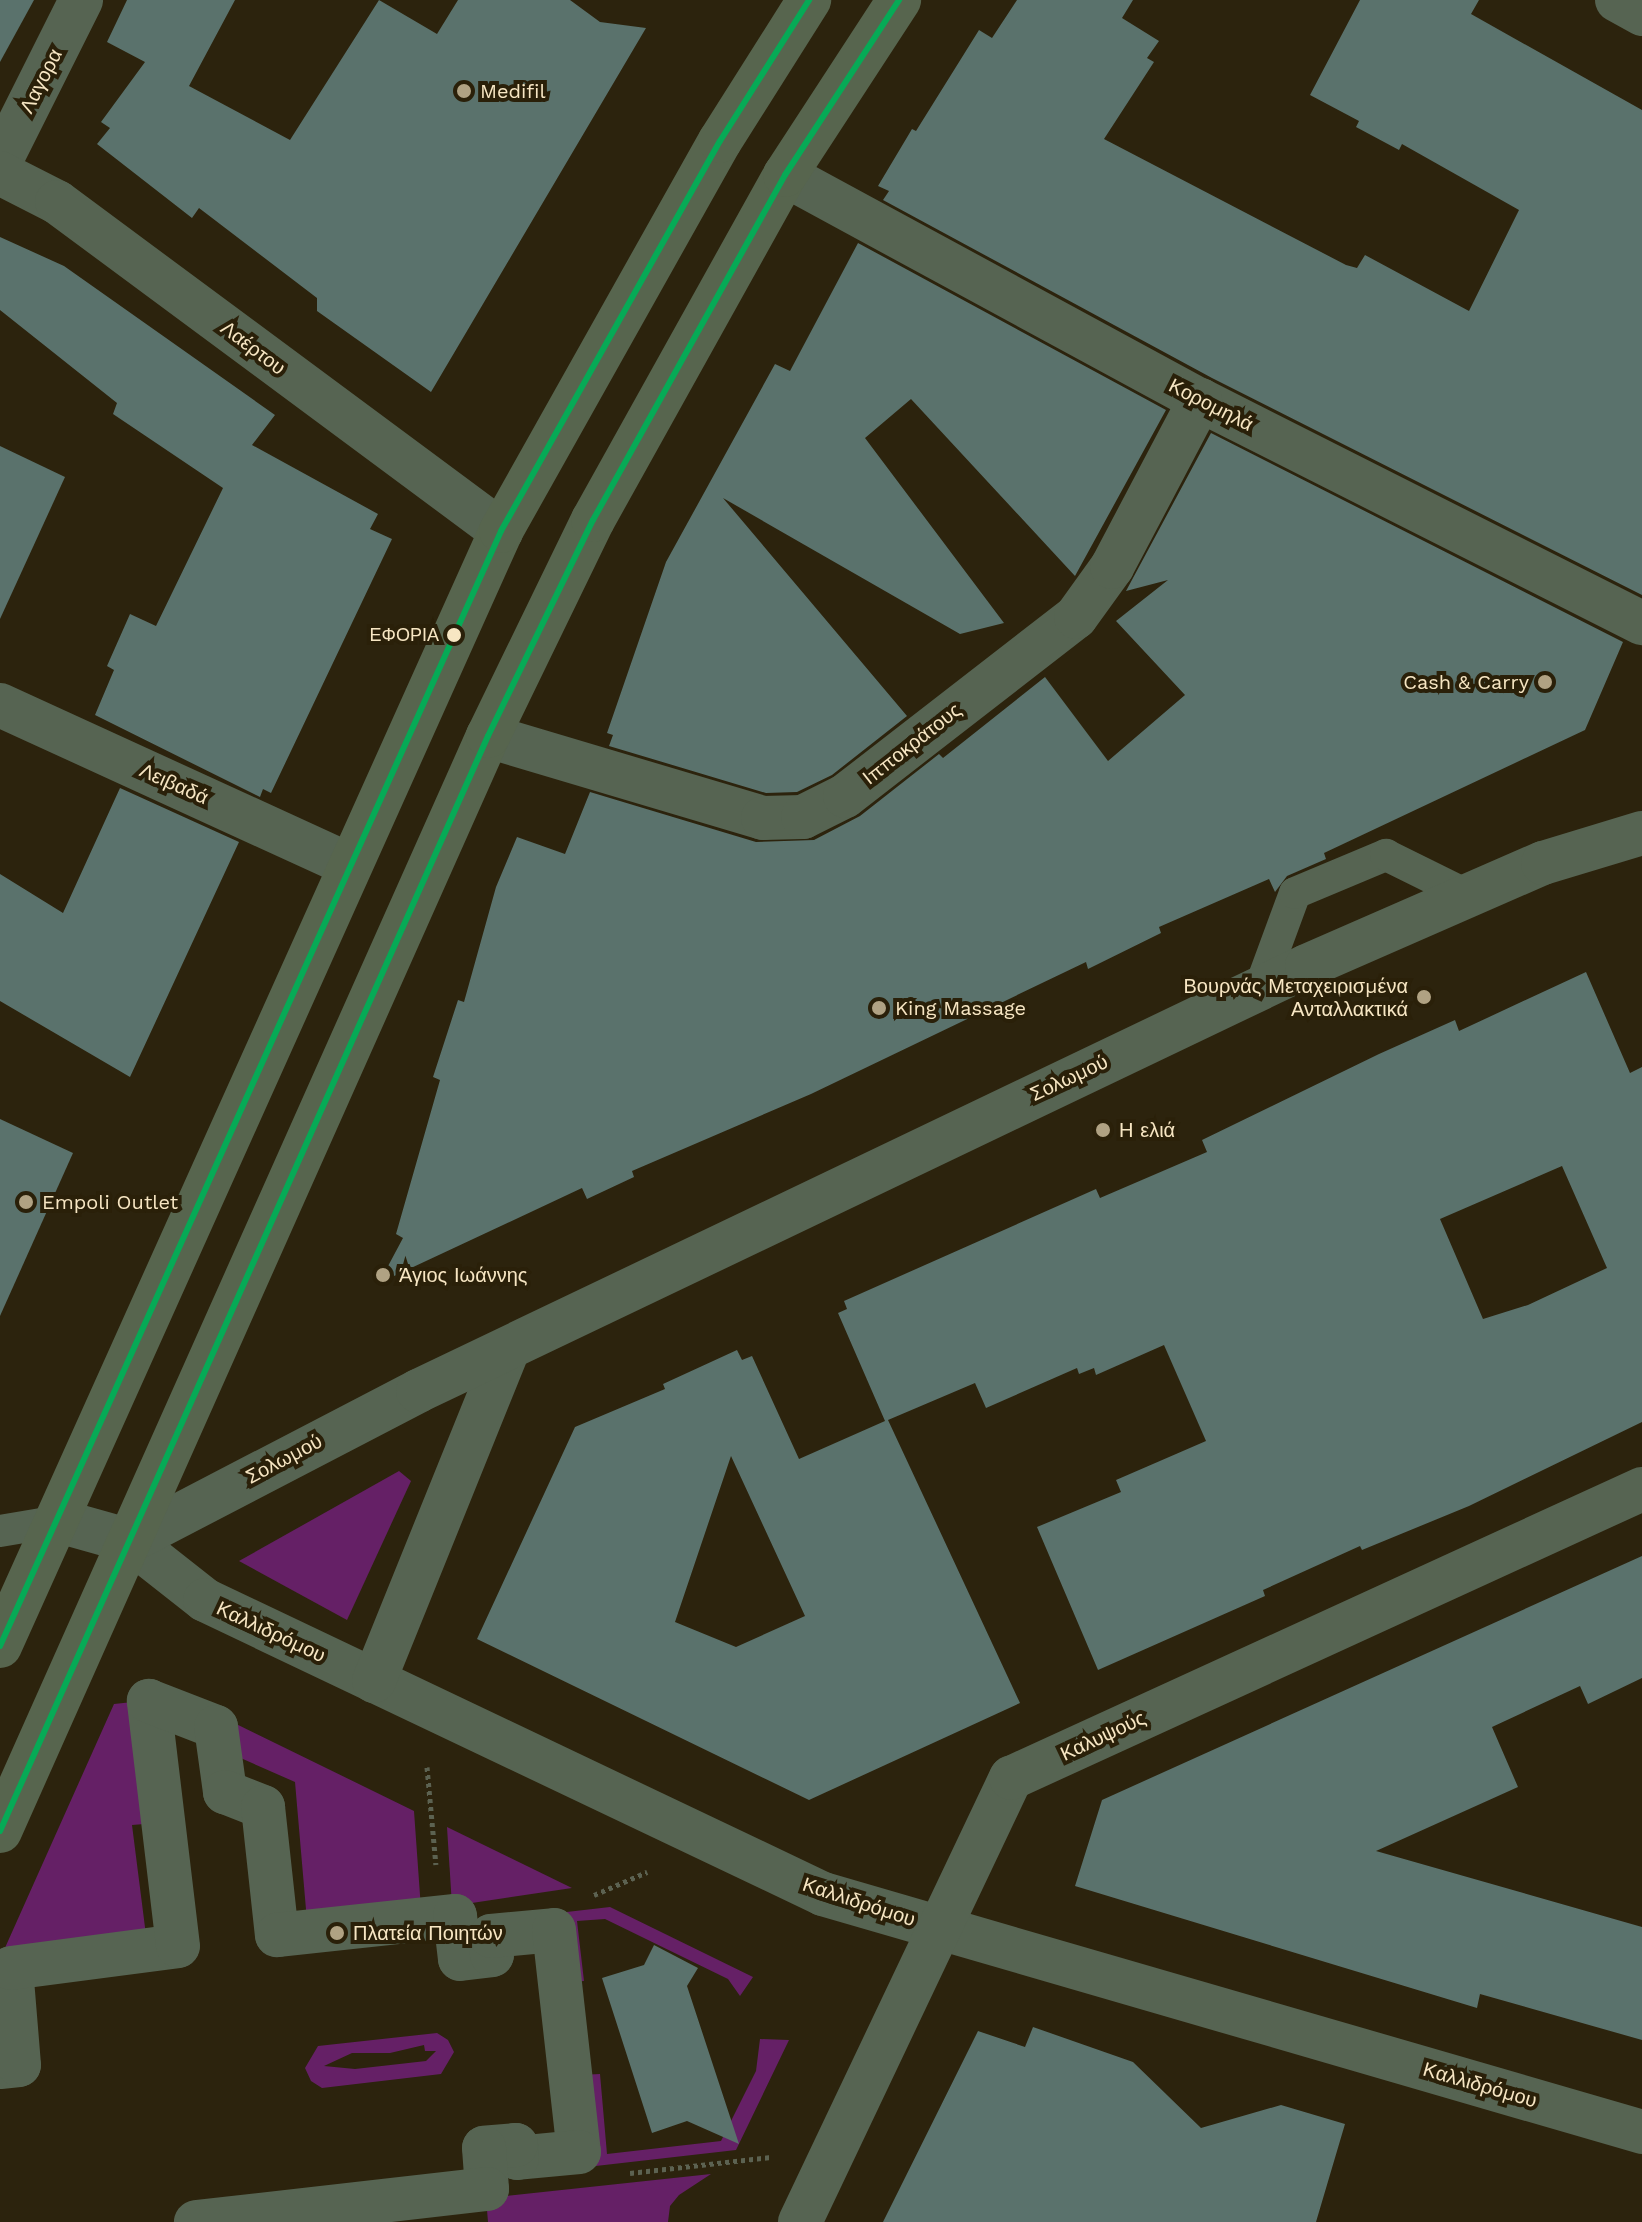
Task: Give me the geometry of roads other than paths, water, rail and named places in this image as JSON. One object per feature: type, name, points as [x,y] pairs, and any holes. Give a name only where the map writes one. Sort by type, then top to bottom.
[{"type":"main road","points":[[0,1646],[59,1521],[347,864],[501,531],[720,141],[809,0]]},
{"type":"main road","points":[[0,1831],[488,736],[593,520],[785,175],[899,0]]},
{"type":"street","name":"Λαγορα","points":[[0,162],[81,0]]},
{"type":"street","points":[[1617,0],[1642,14]]},
{"type":"street","name":"Λαέρτου","points":[[0,173],[57,202],[501,531]]},
{"type":"street","name":"Κορομηλά","points":[[785,175],[1200,400],[1642,623]]},
{"type":"street","name":"Ιπποκράτους","points":[[488,736],[763,818],[803,817],[845,796],[1076,617],[1112,567],[1200,400]]},
{"type":"street","name":"Λειβαδά","points":[[0,705],[347,864]]},
{"type":"street","name":"Σολωμού","points":[[130,1541],[348,1425],[508,1350],[848,1181],[1260,988],[1465,894],[1642,833]]},
{"type":"street","points":[[374,1681],[508,1350]]},
{"type":"street","name":"Καλυψούς","points":[[800,2222],[942,1929],[1011,1778],[1642,1489]]},
{"type":"street","points":[[59,1521],[130,1541]]},
{"type":"street","name":"Καλλιδρόμου","points":[[130,1541],[205,1600],[823,1894],[1642,2132]]},
{"type":"street","points":[[0,2067],[19,2065],[11,1968],[178,1946],[149,1701],[216,1727],[225,1792],[263,1807],[277,1935],[455,1916],[460,1959],[492,1955],[491,1936],[554,1930],[579,2152],[517,2158],[516,2145],[484,2148],[487,2189],[196,2222]]},
{"type":"lane","points":[[1260,988],[1295,893],[1386,855],[1465,894]]},
{"type":"lane","points":[[0,1531],[59,1521]]},
{"type":"place","name":"Medifil","points":[[464,91]]},
{"type":"place","name":"ΕΦΟΡΙΑ","points":[[454,635]]},
{"type":"place","name":"Cash & Carry","points":[[1545,682]]},
{"type":"place","name":"Βουρνάς Μεταχειρισμένα Ανταλλακτικά","points":[[1424,997]]},
{"type":"place","name":"King Massage","points":[[879,1008]]},
{"type":"place","name":"Η ελιά","points":[[1103,1130]]},
{"type":"place","name":"Empoli Outlet","points":[[26,1202]]},
{"type":"place","name":"Άγιος Ιωάννης","points":[[383,1275]]},
{"type":"place","name":"Πλατεία Ποιητών","points":[[337,1933]]}]
